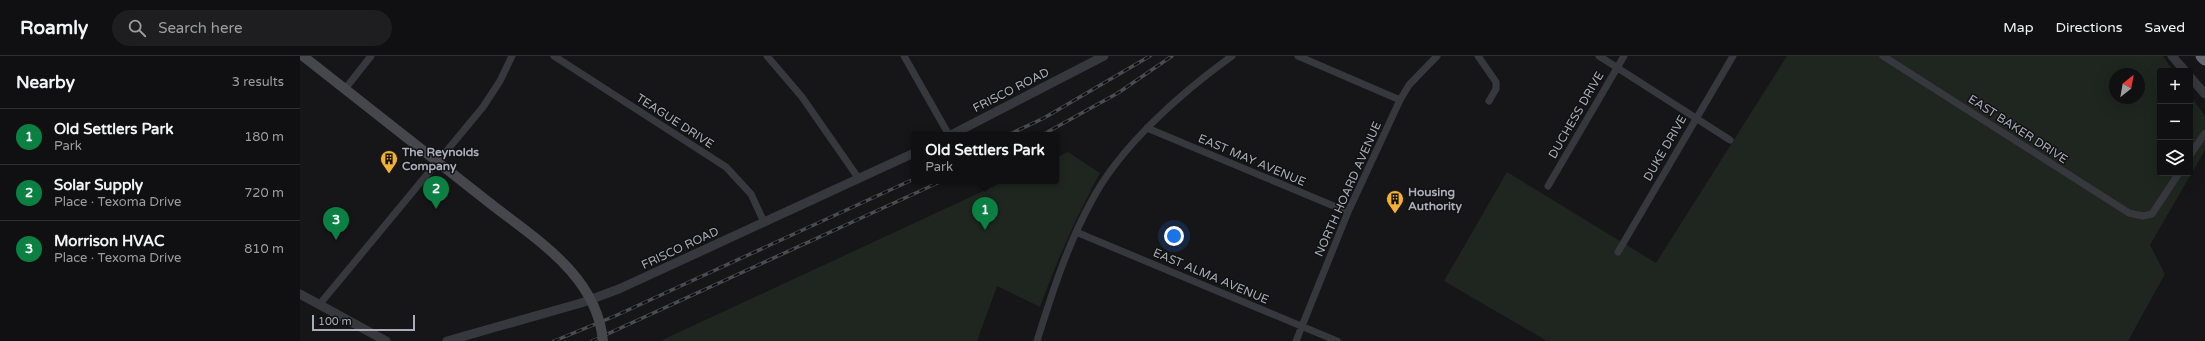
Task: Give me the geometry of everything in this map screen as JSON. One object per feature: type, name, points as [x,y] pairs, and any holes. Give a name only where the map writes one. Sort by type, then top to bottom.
[{"type":"highway","points":[[2202,56],[2205,59]]},
{"type":"main road","points":[[302,56],[560,259],[585,289],[595,311],[603,341]]},
{"type":"street","points":[[345,89],[371,56]]},
{"type":"street","points":[[319,305],[439,163],[493,94],[512,56]]},
{"type":"street","name":"TEAGUE DRIVE","points":[[554,56],[726,167],[751,194],[764,222]]},
{"type":"street","points":[[767,56],[802,97],[859,179]]},
{"type":"street","points":[[904,56],[948,132]]},
{"type":"street","name":"FRISCO ROAD","points":[[956,132],[1104,56]]},
{"type":"street","points":[[1037,341],[1058,277],[1076,232],[1091,201],[1108,174],[1128,148],[1147,128],[1232,56]]},
{"type":"street","points":[[1298,56],[1400,100]]},
{"type":"street","name":"NORTH HOARD AVENUE","points":[[1296,341],[1348,212],[1400,100],[1409,84],[1437,56]]},
{"type":"street","points":[[1478,56],[1496,82],[1496,89],[1489,101]]},
{"type":"street","points":[[1599,56],[1730,140]]},
{"type":"street","name":"DUCHESS DRIVE","points":[[1548,186],[1624,56]]},
{"type":"street","name":"DUKE DRIVE","points":[[1618,252],[1733,56]]},
{"type":"street","name":"EAST BAKER DRIVE","points":[[1883,56],[2129,213],[2143,216],[2152,214],[2176,176]]},
{"type":"street","points":[[2172,56],[2182,68]]},
{"type":"street","points":[[2193,80],[2205,94]]},
{"type":"street","name":"EAST MAY AVENUE","points":[[1147,128],[1348,212]]},
{"type":"street","points":[[2193,151],[2205,133]]},
{"type":"street","name":"FRISCO ROAD","points":[[447,341],[581,303],[619,289],[911,154]]},
{"type":"street","name":"EAST ALMA AVENUE","points":[[1076,232],[1337,341]]},
{"type":"street","points":[[300,294],[386,341]]},
{"type":"shaded area","points":[[1787,56],[2163,56],[2171,68],[2157,68],[2157,176],[2190,176],[2150,245],[2165,274],[2128,341],[1547,341],[1444,281],[1507,172],[1656,263]]},
{"type":"shaded area","points":[[2193,99],[2205,116],[2205,150],[2193,171]]},
{"type":"shaded area","points":[[1068,152],[1100,173],[1067,239],[1040,307],[997,286],[977,341],[660,341],[999,184],[1059,184],[1059,156]]},
{"type":"railway","points":[[1014,132],[1044,118],[1150,56]]},
{"type":"railway","points":[[1047,132],[1118,93],[1172,56]]},
{"type":"railway","points":[[554,341],[615,316],[911,180]]},
{"type":"railway","points":[[592,341],[935,184]]},
{"type":"place","name":"The Reynolds Company","points":[[389,174]]},
{"type":"place","name":"Solar Supply","points":[[436,209]]},
{"type":"place","name":"Housing Authority","points":[[1395,214]]},
{"type":"place","name":"Old Settlers Park","points":[[985,230]]},
{"type":"place","name":"Morrison HVAC","points":[[336,240]]}]
